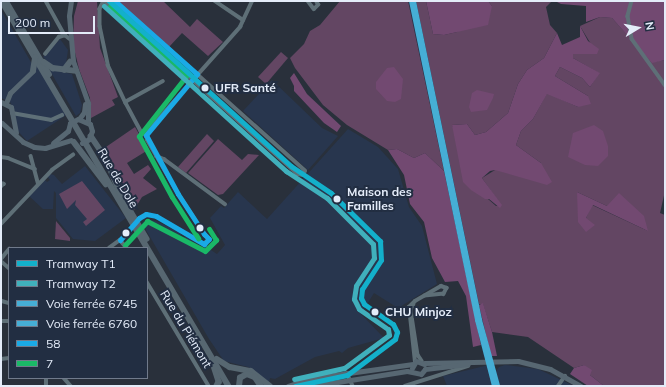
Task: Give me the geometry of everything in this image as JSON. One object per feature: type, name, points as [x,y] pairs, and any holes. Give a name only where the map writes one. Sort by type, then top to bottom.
[{"type":"main road","name":"Rue de Dole","points":[[2,1],[120,192],[138,227],[229,386]]},
{"type":"main road","name":"Rue de Dole","points":[[6,1],[120,201],[132,216]]},
{"type":"main road","points":[[35,54],[50,67],[74,71]]},
{"type":"main road","points":[[33,71],[35,54]]},
{"type":"main road","points":[[64,70],[70,62]]},
{"type":"main road","points":[[90,138],[107,160],[120,192]]},
{"type":"main road","points":[[72,141],[120,201]]},
{"type":"main road","name":"Rue de Dole","points":[[214,358],[233,386]]},
{"type":"main road","points":[[214,358],[218,379],[217,386]]},
{"type":"main road","points":[[214,358],[230,367],[251,371],[270,386]]},
{"type":"main road","points":[[239,386],[240,378],[247,374],[255,377],[261,386]]},
{"type":"street","points":[[46,1],[68,38],[74,71],[85,105],[78,119],[70,124],[68,131],[49,146]]},
{"type":"street","points":[[62,115],[50,120],[12,115],[2,123],[18,137],[34,147],[49,146],[72,141],[82,143],[90,138],[92,128],[88,122],[88,103],[70,62],[68,38],[70,1]]},
{"type":"street","points":[[99,1],[100,26],[105,56],[125,102],[138,125],[146,133],[156,156],[190,216],[209,238],[208,242],[203,244],[200,240],[185,233]]},
{"type":"street","points":[[100,9],[104,1],[298,174],[303,175],[305,171],[115,1]]},
{"type":"street","points":[[216,1],[243,20]]},
{"type":"street","points":[[146,133],[243,20],[252,1]]},
{"type":"street","points":[[308,1],[314,9],[318,5],[316,1]]},
{"type":"street","points":[[632,1],[628,16],[632,39],[665,85]]},
{"type":"street","points":[[45,54],[56,38],[68,38]]},
{"type":"street","points":[[18,137],[12,115],[3,102],[10,93],[30,77],[33,71]]},
{"type":"street","points":[[125,102],[163,81]]},
{"type":"street","points":[[78,119],[88,122]]},
{"type":"street","points":[[68,131],[72,141]]},
{"type":"street","points":[[1,224],[38,183],[73,155]]},
{"type":"street","points":[[31,156],[38,183]]},
{"type":"street","points":[[156,156],[164,159],[225,204]]},
{"type":"street","points":[[1,157],[35,169]]},
{"type":"street","points":[[1,183],[4,184],[1,187]]},
{"type":"street","points":[[200,240],[204,234]]},
{"type":"street","points":[[110,247],[120,240],[126,247]]},
{"type":"street","points":[[1,260],[8,251]]},
{"type":"street","name":"Rue du Piémont","points":[[148,284],[209,386]]},
{"type":"street","points":[[416,382],[409,307],[425,296],[439,291]]},
{"type":"street","points":[[418,300],[412,307],[418,355],[423,362],[425,369]]},
{"type":"street","points":[[2,301],[8,303]]},
{"type":"street","points":[[410,322],[414,325]]},
{"type":"street","points":[[313,386],[349,383],[416,373],[425,369],[492,360],[526,362],[565,376],[581,386]]},
{"type":"street","points":[[288,385],[414,363],[484,361]]},
{"type":"street","points":[[405,386],[474,363]]},
{"type":"street","points":[[347,374],[349,383],[353,386]]},
{"type":"street","points":[[558,386],[565,376]]},
{"type":"shaded area","points":[[78,1],[97,1],[100,48],[118,97],[112,100],[115,105],[91,118],[90,98],[79,69],[73,44],[74,16]]},
{"type":"shaded area","points":[[118,1],[163,1],[190,27],[197,19],[223,42],[208,56],[182,33],[169,47]]},
{"type":"shaded area","points":[[340,1],[408,1],[444,171],[425,153],[414,158],[397,149],[388,150],[347,125],[323,105],[295,68],[290,58],[304,44],[310,31],[320,25]]},
{"type":"shaded area","points":[[408,1],[416,1],[491,356],[484,357],[481,345]]},
{"type":"shaded area","points":[[416,1],[426,1],[433,34],[444,35],[457,32],[492,6],[488,1],[552,1],[546,7],[550,25],[557,33],[544,58],[527,70],[518,84],[508,113],[486,132],[475,135],[467,124],[452,125],[488,199],[496,206],[501,205],[482,178],[495,170],[541,163],[516,145],[521,131],[533,119],[547,93],[578,107],[588,96],[555,76],[560,67],[582,78],[590,87],[599,73],[573,58],[573,54],[597,54],[580,26],[600,17],[612,18],[652,62],[665,60],[665,191],[660,213],[665,215],[665,386],[604,386],[590,375],[584,365],[574,368],[528,337],[492,332],[483,304],[479,304]],"holes":[[[577,192],[607,206],[648,231],[592,205],[586,218]]]},
{"type":"shaded area","points":[[426,1],[488,1],[492,6],[488,25],[444,35],[433,34]]},
{"type":"shaded area","points":[[555,1],[665,1],[665,60],[652,63],[612,18],[600,17],[586,22],[586,6],[561,4]]},
{"type":"shaded area","points":[[1,10],[32,64],[38,66],[65,112],[65,116],[27,141],[16,129],[13,120],[15,112],[10,102],[1,98]]},
{"type":"shaded area","points":[[580,26],[588,41],[599,49],[597,54],[573,54],[573,58],[600,73],[590,87],[582,78],[560,67],[555,76],[588,96],[591,104],[578,107],[547,94],[533,119],[521,131],[516,145],[541,163],[552,182],[547,185],[495,170],[490,171],[482,178],[502,205],[500,208],[489,199],[485,199],[471,190],[463,182],[452,125],[467,124],[475,135],[486,132],[508,113],[518,84],[527,70],[544,58],[557,33],[562,45],[580,37]]},
{"type":"shaded area","points":[[60,39],[68,50],[66,64],[64,67],[53,67],[43,57]]},
{"type":"shaded area","points":[[281,52],[288,58],[266,84],[258,77]]},
{"type":"shaded area","points":[[394,67],[403,79],[401,99],[395,102],[387,101],[376,89],[376,82],[387,68]]},
{"type":"shaded area","points":[[49,69],[72,74],[82,105],[80,113],[76,116]]},
{"type":"shaded area","points":[[294,73],[307,94],[341,126],[337,132],[324,123],[294,91],[294,86],[290,78]]},
{"type":"shaded area","points":[[272,80],[322,128],[338,136],[308,170],[243,111]]},
{"type":"shaded area","points":[[477,90],[494,94],[493,98],[487,110],[471,112],[469,107],[472,93]]},
{"type":"shaded area","points":[[594,125],[603,131],[608,146],[608,156],[598,166],[585,165],[568,157],[573,133]]},
{"type":"shaded area","points":[[135,127],[148,150],[127,163],[134,174],[148,165],[151,169],[143,178],[157,189],[142,197],[134,210],[103,149]]},
{"type":"shaded area","points":[[348,129],[378,147],[398,169],[409,207],[422,226],[437,284],[398,308],[374,293],[361,314],[384,338],[348,348],[342,353],[339,351],[315,357],[275,379],[270,378],[269,383],[248,367],[224,361],[209,339],[142,223],[149,220],[156,221],[180,232],[182,237],[187,237],[202,248],[206,247],[217,254],[225,245],[210,218],[221,206],[224,208],[238,192],[267,219]]},
{"type":"shaded area","points":[[207,134],[214,141],[186,173],[178,167]]},
{"type":"shaded area","points":[[218,139],[242,160],[248,154],[259,155],[223,194],[218,195],[188,173]]},
{"type":"shaded area","points":[[397,149],[414,158],[425,153],[444,171],[481,345],[473,347],[466,296],[458,281],[445,282],[432,258],[424,222],[410,204],[404,175],[388,150]]},
{"type":"shaded area","points":[[85,166],[126,218],[95,241],[73,239],[56,218],[56,193],[54,191],[53,209],[43,209],[29,196],[45,180],[47,182],[50,180],[47,176],[50,174],[54,175],[62,184]]},
{"type":"shaded area","points":[[82,181],[105,210],[86,226],[83,222],[87,219],[75,205],[76,200],[67,209],[59,194]]},
{"type":"shaded area","points":[[577,192],[607,206],[619,193],[644,216],[648,231],[593,205],[586,218],[595,225],[586,232],[578,222]]},
{"type":"shaded area","points":[[56,221],[70,238],[70,241],[55,239]]},
{"type":"shaded area","points":[[483,303],[492,332],[497,356],[491,356],[479,305]]},
{"type":"shaded area","points":[[493,364],[496,371],[499,367],[505,365],[538,369],[574,386],[447,386],[443,376]]},
{"type":"shaded area","points":[[584,365],[592,370],[590,375],[604,386],[588,386],[570,374],[574,368]]},
{"type":"tram line","name":"T1","points":[[109,1],[291,166],[331,193],[380,241],[381,260],[362,289],[361,298],[364,304],[393,324],[397,332],[395,339],[347,375],[295,386]]},
{"type":"tram line","name":"T2","points":[[104,6],[286,171],[327,198],[373,244],[374,258],[356,286],[354,299],[359,309],[388,329],[389,335],[344,368],[294,379]]},
{"type":"rail line","name":"6760","points":[[412,1],[478,320],[495,386]]},
{"type":"rail line","name":"6745","points":[[413,1],[479,320],[497,386]]},
{"type":"transit line","name":"58","points":[[115,1],[197,74],[146,135],[178,194],[204,234]]},
{"type":"transit line","name":"7","points":[[110,6],[187,75],[139,136],[172,197],[198,238]]},
{"type":"transit line","name":"58","points":[[120,240],[139,218],[146,214],[156,216],[204,244],[209,239],[204,234]]},
{"type":"transit line","name":"7","points":[[125,245],[147,221],[205,251],[216,240],[209,229]]},
{"type":"place","name":"UFR Santé","points":[[205,88]]},
{"type":"place","name":"Maison des Familles","points":[[337,199]]},
{"type":"place","name":"CHU Minjoz","points":[[375,312]]}]
